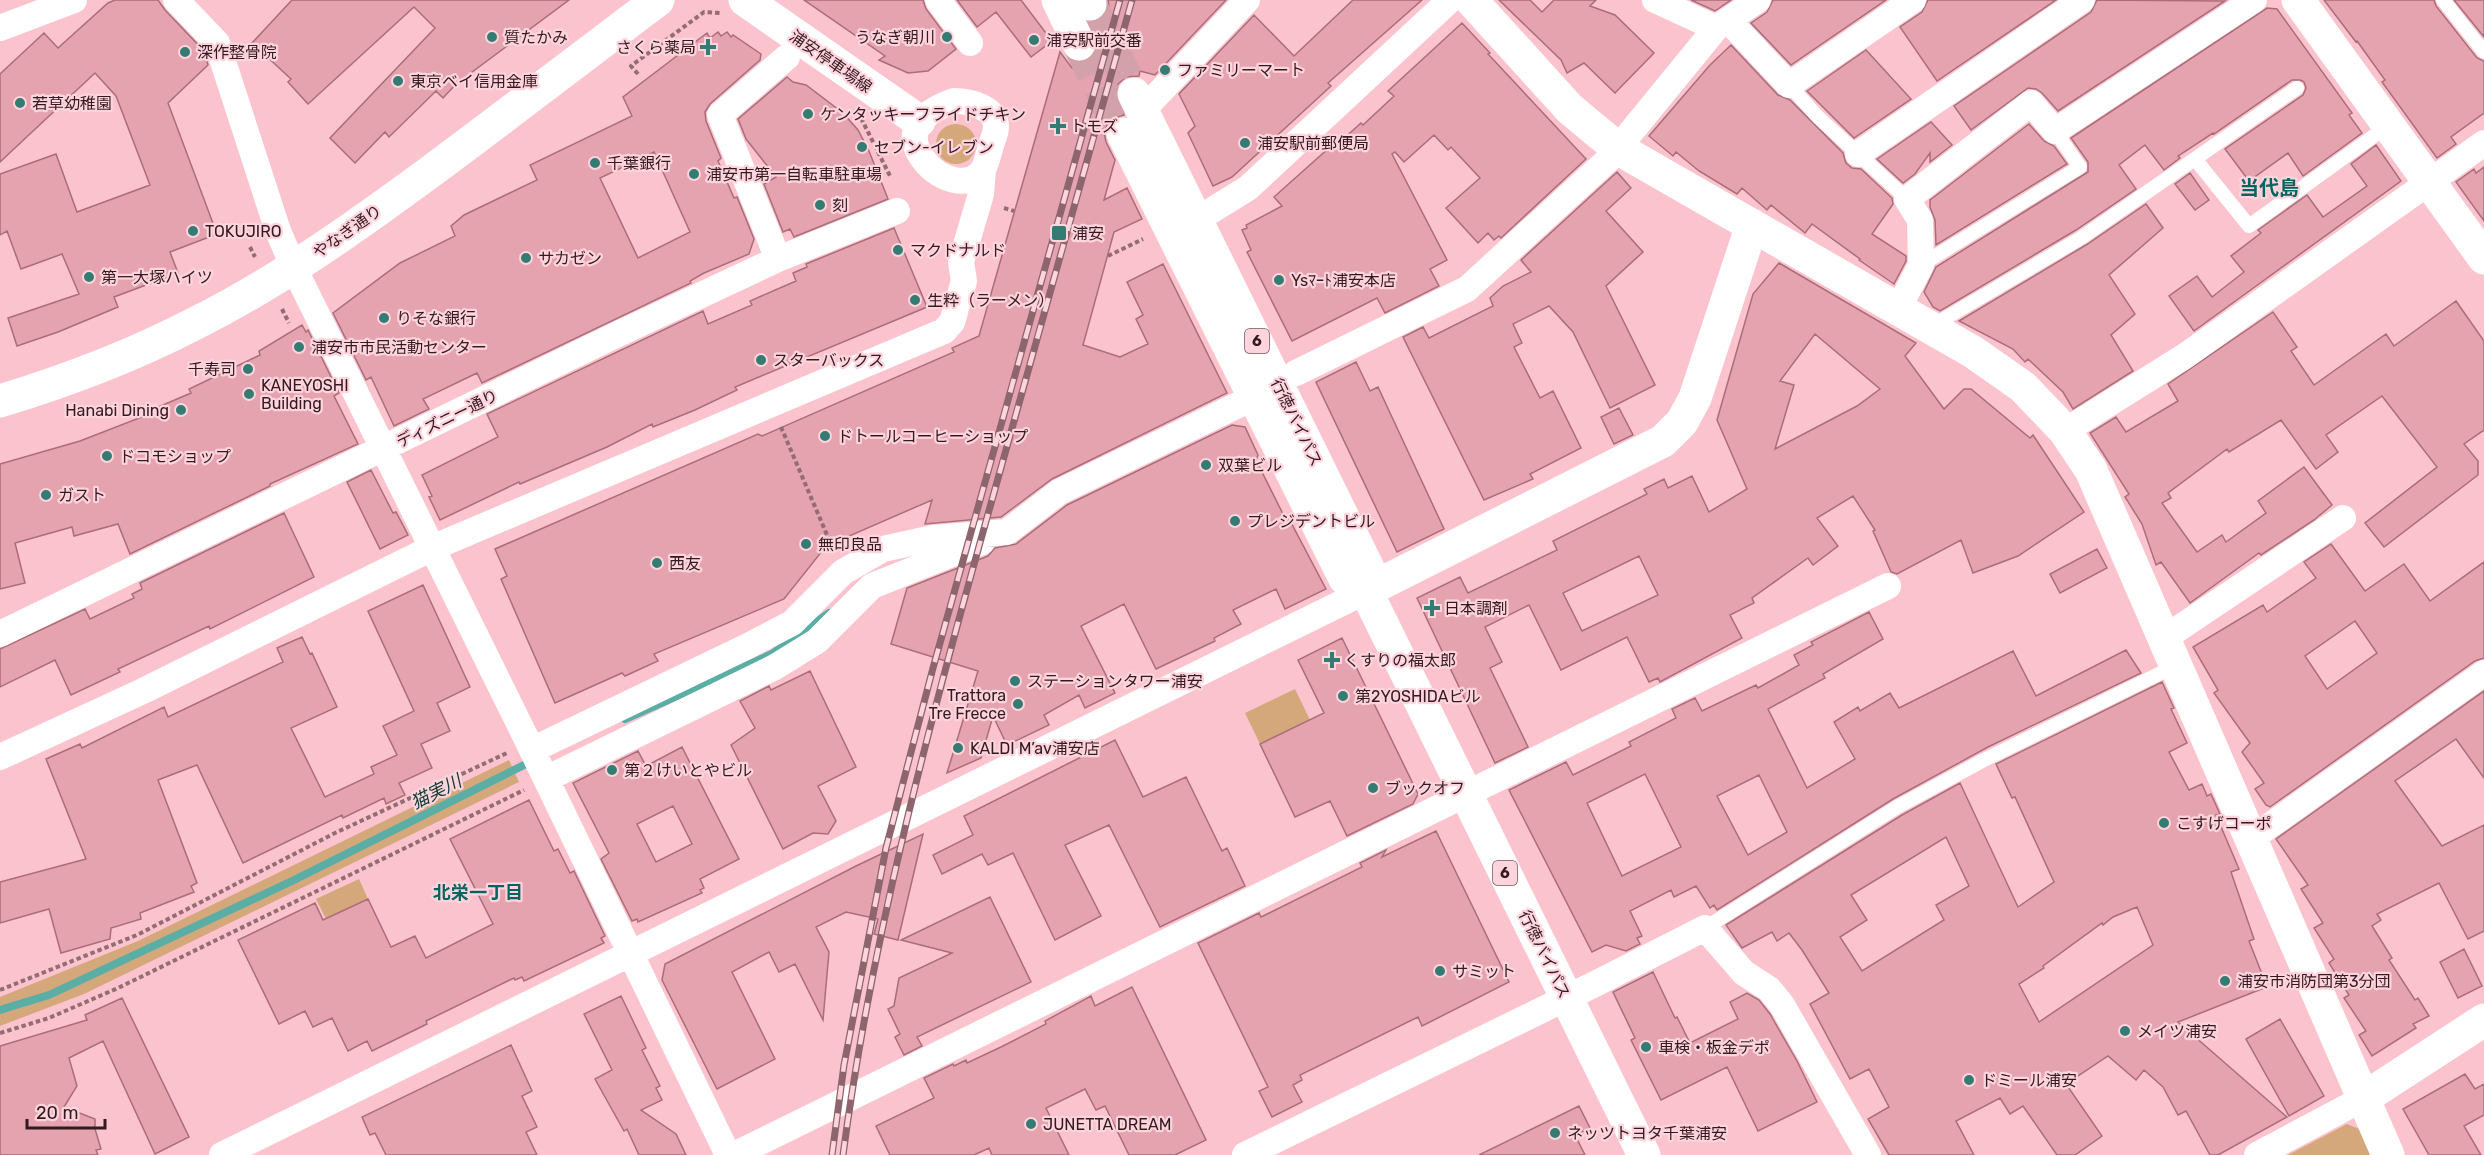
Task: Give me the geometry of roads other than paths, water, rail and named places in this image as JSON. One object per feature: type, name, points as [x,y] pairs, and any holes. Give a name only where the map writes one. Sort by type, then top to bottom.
[{"type":"main road","name":"やなぎ通り","points":[[0,401],[137,351],[194,324],[294,268],[432,170],[658,0]]},
{"type":"main road","points":[[1058,0],[1079,44]]},
{"type":"main road","points":[[1471,0],[1570,109],[1617,148],[1973,352],[2023,387],[2065,430],[2091,470],[2388,1155]]},
{"type":"main road","points":[[2298,0],[2484,258]]},
{"type":"main road","name":"浦安停車場線","points":[[733,10],[919,121]]},
{"type":"main road","name":"行徳バイパス","points":[[1133,113],[1198,219],[1368,568],[1366,591],[1644,1155]]},
{"type":"main road","name":"行徳バイパス","points":[[1133,113],[1345,579],[1366,591]]},
{"type":"main road","points":[[1366,591],[1663,441],[1682,422],[1695,398],[1752,225]]},
{"type":"main road","points":[[2364,1098],[2484,1020]]},
{"type":"street","points":[[0,28],[74,0]]},
{"type":"street","points":[[938,0],[970,43]]},
{"type":"street","points":[[1133,113],[1248,0]]},
{"type":"street","points":[[1198,219],[1248,188],[1450,0]]},
{"type":"street","points":[[1655,0],[1722,24],[1789,85],[1913,0]]},
{"type":"street","points":[[1296,373],[1467,290],[1602,166],[1722,24],[1758,0]]},
{"type":"street","points":[[1858,154],[2082,0]]},
{"type":"street","points":[[1898,309],[1921,265],[1920,220],[1907,199],[2031,103],[2055,131],[2254,0]]},
{"type":"street","points":[[187,6],[217,43],[278,231],[294,268],[530,746],[728,1155]]},
{"type":"street","points":[[778,259],[720,115],[787,57]]},
{"type":"street","points":[[0,757],[142,691],[432,548],[944,331],[952,322],[964,281],[961,262],[981,194],[983,170],[996,127],[987,110],[968,101],[954,101],[933,109],[919,121],[915,135],[916,148],[939,176],[953,181],[972,178],[983,170]]},
{"type":"street","points":[[2065,430],[2185,356],[2484,143]]},
{"type":"street","name":"ディズニー通り","points":[[0,634],[618,334],[778,259],[897,211]]},
{"type":"street","points":[[546,779],[775,668],[817,641],[872,586],[1007,532],[1059,492],[1240,404]]},
{"type":"street","points":[[2169,652],[2343,518]]},
{"type":"street","points":[[530,746],[736,652],[792,623],[843,572],[883,549],[933,538],[1007,532]]},
{"type":"street","points":[[734,1155],[1888,586]]},
{"type":"street","points":[[222,1155],[630,956],[1366,591]]},
{"type":"street","points":[[2251,838],[2484,673]]},
{"type":"street","points":[[1245,1155],[1705,928],[1744,973],[1769,989],[1782,1005],[1868,1155]]},
{"type":"street","points":[[2258,1155],[2364,1098]]},
{"type":"lane","points":[[2443,0],[2484,52]]},
{"type":"lane","points":[[1789,85],[1818,117],[1907,199]]},
{"type":"lane","points":[[1930,327],[2080,238],[2297,88]]},
{"type":"lane","points":[[2194,159],[2248,226],[2389,125]]},
{"type":"lane","points":[[1921,265],[2080,167],[2055,131]]},
{"type":"lane","points":[[1705,928],[1897,807],[1982,761],[2169,652]]},
{"type":"waterway","name":"猫実川","points":[[625,719],[772,654],[829,613]]},
{"type":"waterway","name":"猫実川","points":[[0,1010],[49,995],[292,881],[534,760]]},
{"type":"tunnel","points":[[1090,4],[1134,94]]},
{"type":"tunnel","points":[[1079,44],[1123,134]]},
{"type":"railway","points":[[832,1155],[844,1065],[886,848],[933,668],[1120,0]]},
{"type":"railway","points":[[843,1155],[855,1073],[886,910],[925,748],[1132,0]]},
{"type":"place","name":"質たかみ","points":[[492,37]]},
{"type":"place","name":"うなぎ朝川","points":[[947,37]]},
{"type":"place","name":"浦安駅前交番","points":[[1034,40]]},
{"type":"place","name":"さくら薬局","points":[[708,47]]},
{"type":"place","name":"深作整骨院","points":[[185,52]]},
{"type":"place","name":"ファミリーマート","points":[[1165,70]]},
{"type":"place","name":"東京ベイ信用金庫","points":[[398,81]]},
{"type":"place","name":"若草幼稚園","points":[[20,103]]},
{"type":"place","name":"ケンタッキーフライドチキン","points":[[808,114]]},
{"type":"place","name":"トモズ","points":[[1058,126]]},
{"type":"place","name":"浦安駅前郵便局","points":[[1245,143]]},
{"type":"place","name":"セブン-イレブン","points":[[862,147]]},
{"type":"place","name":"千葉銀行","points":[[595,163]]},
{"type":"place","name":"浦安市第一自転車駐車場","points":[[694,174]]},
{"type":"place","name":"刻","points":[[820,205]]},
{"type":"place","name":"TOKUJIRO","points":[[193,231]]},
{"type":"place","name":"浦安","points":[[1059,233]]},
{"type":"place","name":"マクドナルド","points":[[898,250]]},
{"type":"place","name":"サカゼン","points":[[526,258]]},
{"type":"place","name":"第一大塚ハイツ","points":[[89,277]]},
{"type":"place","name":"Ysﾏｰﾄ浦安本店","points":[[1279,280]]},
{"type":"place","name":"生粋（ラーメン）","points":[[915,300]]},
{"type":"place","name":"りそな銀行","points":[[384,318]]},
{"type":"place","name":"浦安市市民活動センター","points":[[299,347]]},
{"type":"place","name":"スターバックス","points":[[761,360]]},
{"type":"place","name":"千寿司","points":[[248,369]]},
{"type":"place","name":"KANEYOSHI Building","points":[[249,394]]},
{"type":"place","name":"Hanabi Dining","points":[[181,410]]},
{"type":"place","name":"ドトールコーヒーショップ","points":[[825,436]]},
{"type":"place","name":"ドコモショップ","points":[[107,456]]},
{"type":"place","name":"双葉ビル","points":[[1206,465]]},
{"type":"place","name":"ガスト","points":[[46,495]]},
{"type":"place","name":"プレジデントビル","points":[[1235,521]]},
{"type":"place","name":"無印良品","points":[[806,544]]},
{"type":"place","name":"西友","points":[[657,563]]},
{"type":"place","name":"日本調剤","points":[[1432,608]]},
{"type":"place","name":"くすりの福太郎","points":[[1332,660]]},
{"type":"place","name":"ステーションタワー浦安","points":[[1015,681]]},
{"type":"place","name":"第2YOSHIDAビル","points":[[1343,696]]},
{"type":"place","name":"Trattora Tre Frecce","points":[[1018,704]]},
{"type":"place","name":"KALDI M’av浦安店","points":[[958,748]]},
{"type":"place","name":"第２けいとやビル","points":[[612,770]]},
{"type":"place","name":"ブックオフ","points":[[1373,788]]},
{"type":"place","name":"こすげコーポ","points":[[2164,823]]},
{"type":"place","name":"サミット","points":[[1440,971]]},
{"type":"place","name":"浦安市消防団第3分団","points":[[2225,981]]},
{"type":"place","name":"メイツ浦安","points":[[2125,1031]]},
{"type":"place","name":"車検・板金デポ","points":[[1646,1047]]},
{"type":"place","name":"ドミール浦安","points":[[1969,1080]]},
{"type":"place","name":"JUNETTA DREAM","points":[[1031,1124]]},
{"type":"place","name":"ネッツトヨタ千葉浦安","points":[[1555,1133]]},
{"type":"district","name":"当代島","points":[[2269,188]]},
{"type":"district","name":"北栄一丁目","points":[[478,893]]}]
